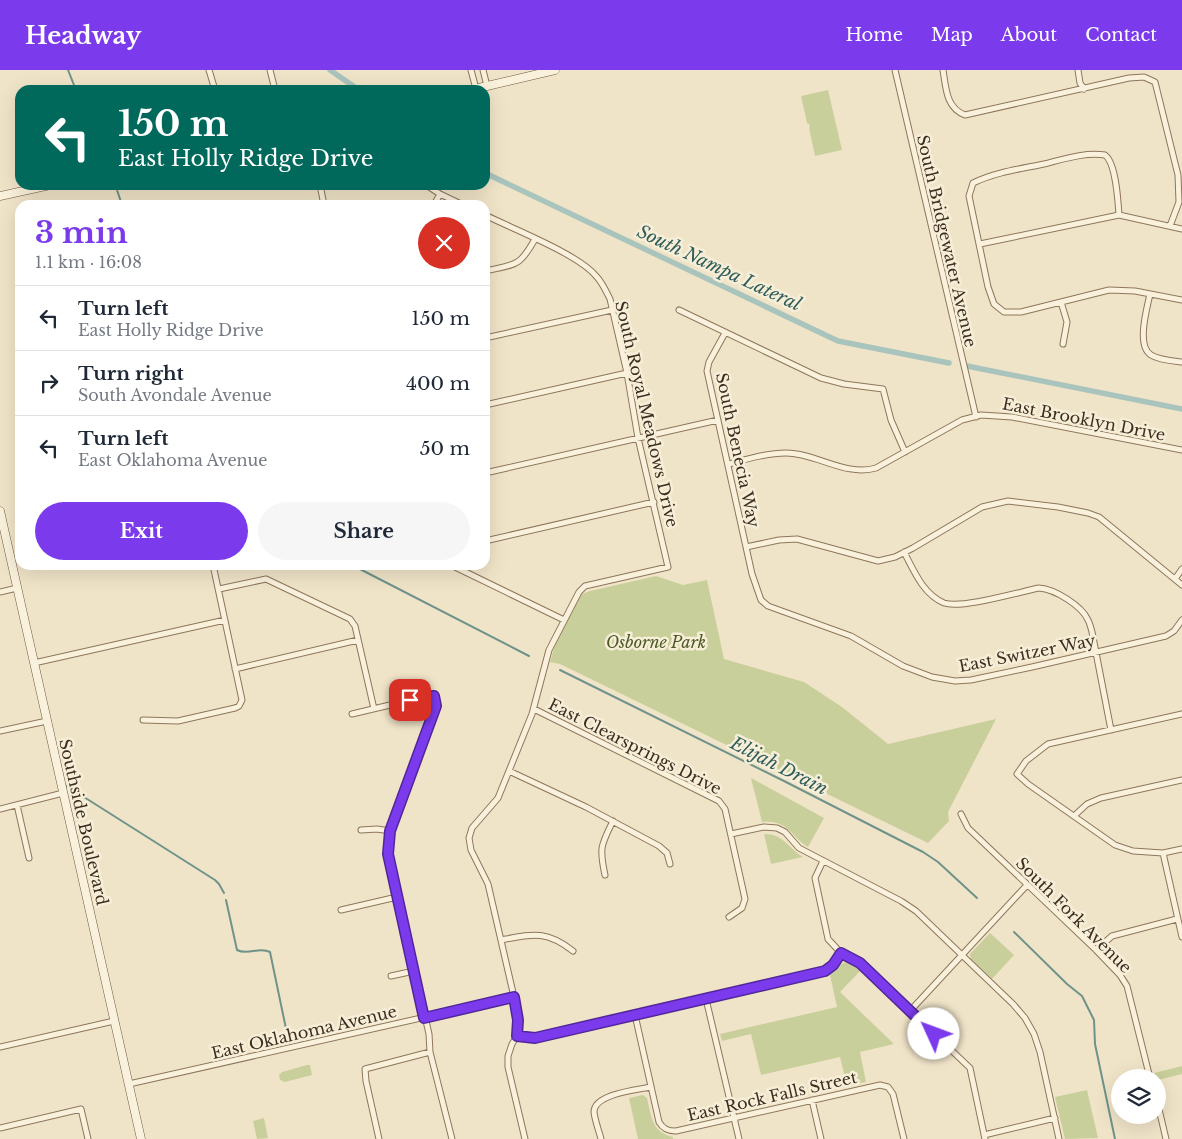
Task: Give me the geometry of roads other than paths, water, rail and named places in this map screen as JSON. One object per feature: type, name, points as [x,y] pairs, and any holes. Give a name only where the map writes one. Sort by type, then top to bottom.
[{"type":"main road","points":[[490,85],[555,70]]},
{"type":"main road","points":[[0,196],[27,190]]},
{"type":"main road","name":"Southside Boulevard","points":[[0,511],[141,1139]]},
{"type":"street","points":[[209,70],[213,85]]},
{"type":"street","points":[[270,70],[274,85]]},
{"type":"street","points":[[471,70],[472,85]]},
{"type":"street","points":[[483,70],[486,85]]},
{"type":"street","name":"South Bridgewater Avenue","points":[[895,70],[976,417]]},
{"type":"street","points":[[943,70],[947,94],[951,104],[957,112],[965,115],[973,115],[1137,77],[1144,77],[1155,82],[1178,175],[1179,202],[1170,226]]},
{"type":"street","points":[[1078,70],[1080,83],[1084,89]]},
{"type":"street","points":[[1119,215],[1118,196],[1111,162],[1105,156],[1098,154],[1076,156],[991,175],[974,183],[970,196],[988,287],[994,304],[1004,312],[1021,312],[1109,290],[1122,289],[1182,300]]},
{"type":"street","points":[[434,190],[453,200]]},
{"type":"street","points":[[437,200],[440,194]]},
{"type":"street","points":[[980,244],[1119,215],[1182,229]]},
{"type":"street","name":"South Royal Meadows Drive","points":[[490,218],[564,252],[596,275],[610,299],[627,374],[638,438],[668,567],[585,586],[579,592],[564,620]]},
{"type":"street","points":[[490,270],[518,264],[526,255],[534,239]]},
{"type":"street","points":[[1150,294],[1142,338],[1145,348],[1150,355],[1182,362]]},
{"type":"street","points":[[1061,302],[1067,322],[1063,344]]},
{"type":"street","points":[[490,337],[612,310]]},
{"type":"street","points":[[679,310],[821,378],[844,384],[883,390],[891,420],[905,452]]},
{"type":"street","name":"South Benecia Way","points":[[724,333],[709,362],[707,371],[746,547]]},
{"type":"street","points":[[490,404],[627,374]]},
{"type":"street","name":"East Brooklyn Drive","points":[[729,464],[786,453],[866,471],[876,468],[962,420],[992,415],[1012,417],[1182,450]]},
{"type":"street","points":[[490,472],[718,420]]},
{"type":"street","points":[[746,547],[779,540],[797,539],[878,561],[895,557],[982,507],[1008,501],[1058,507],[1099,517],[1182,585]]},
{"type":"street","points":[[490,540],[654,502]]},
{"type":"street","name":"East Switzer Way","points":[[746,547],[757,591],[761,600],[768,606],[851,636],[904,666],[932,677],[955,681],[971,680],[1166,636],[1174,631],[1182,620]]},
{"type":"street","points":[[904,552],[917,577],[929,592],[946,604],[972,602],[1039,588],[1048,589],[1059,594],[1083,613],[1088,620],[1096,652],[1111,730]]},
{"type":"street","points":[[143,720],[178,721],[234,708],[239,706],[242,700],[214,570]]},
{"type":"street","points":[[1175,579],[1182,570]]},
{"type":"street","points":[[462,571],[564,620],[549,650],[534,709],[498,798],[472,828],[469,838],[471,850],[488,884],[514,997],[518,1020],[517,1036],[508,1056],[508,1067],[525,1139]]},
{"type":"street","points":[[219,589],[266,579],[350,619],[355,626],[374,709]]},
{"type":"street","points":[[0,592],[17,588]]},
{"type":"street","points":[[34,663],[225,620]]},
{"type":"street","points":[[235,669],[358,640]]},
{"type":"street","points":[[352,714],[434,696],[436,706],[390,831],[388,854],[429,1034],[430,1052],[452,1139]]},
{"type":"street","name":"East Clearsprings Drive","points":[[534,709],[719,801],[725,808],[745,899],[742,908],[729,917]]},
{"type":"street","points":[[1182,714],[1048,744],[1026,761],[1017,774],[1028,784],[1115,844],[1133,851],[1163,853],[1182,849]]},
{"type":"street","points":[[0,731],[47,721]]},
{"type":"street","points":[[509,771],[660,846],[667,853],[670,864]]},
{"type":"street","points":[[1074,816],[1087,804],[1101,798],[1182,780]]},
{"type":"street","points":[[0,808],[63,794]]},
{"type":"street","points":[[17,805],[30,858]]},
{"type":"street","name":"South Fork Avenue","points":[[961,814],[968,828],[1096,950],[1120,976],[1127,986],[1148,1069]]},
{"type":"street","points":[[605,875],[601,858],[601,846],[613,821]]},
{"type":"street","points":[[731,834],[764,827],[777,828],[785,832],[799,848],[901,901],[916,911],[1024,1018],[1034,1034],[1040,1052],[1059,1139]]},
{"type":"street","points":[[360,830],[378,829],[390,831]]},
{"type":"street","points":[[1163,853],[1182,937]]},
{"type":"street","points":[[823,861],[815,878],[828,939],[841,953],[860,963],[970,1068],[985,1137],[1055,1118]]},
{"type":"street","points":[[910,1011],[1027,885]]},
{"type":"street","points":[[341,910],[397,898]]},
{"type":"street","points":[[1096,950],[1112,936],[1177,919]]},
{"type":"street","points":[[502,940],[535,934],[551,938],[574,951]]},
{"type":"street","points":[[517,1036],[535,1038],[825,971],[833,965],[841,953]]},
{"type":"street","points":[[391,976],[414,971]]},
{"type":"street","name":"East Oklahoma Avenue","points":[[129,1084],[514,997]]},
{"type":"street","points":[[706,998],[738,1139]]},
{"type":"street","points":[[601,1139],[594,1112],[597,1104],[604,1098],[651,1087],[635,1015]]},
{"type":"street","points":[[0,1047],[114,1021]]},
{"type":"street","points":[[379,1139],[365,1069],[430,1052]]},
{"type":"street","name":"East Rock Falls Street","points":[[651,1087],[659,1122],[662,1127],[669,1131],[676,1131],[880,1085],[888,1087],[893,1094],[904,1139]]},
{"type":"street","points":[[812,1100],[820,1139]]},
{"type":"street","points":[[0,1128],[81,1109],[88,1139]]},
{"type":"street","points":[[1162,1124],[1166,1139]]},
{"type":"waterway","name":"Elijah Drain","points":[[68,70],[74,85]]},
{"type":"waterway","name":"South Nampa Lateral","points":[[330,70],[352,85]]},
{"type":"waterway","name":"South Nampa Lateral","points":[[490,175],[838,341],[949,363]]},
{"type":"waterway","name":"Elijah Drain","points":[[117,190],[120,200]]},
{"type":"waterway","name":"South Nampa Lateral","points":[[967,366],[1182,409]]},
{"type":"waterway","name":"Elijah Drain","points":[[362,570],[529,656]]},
{"type":"waterway","name":"Elijah Drain","points":[[560,670],[923,852],[938,862],[977,898]]},
{"type":"waterway","points":[[65,785],[215,880],[224,893]]},
{"type":"waterway","points":[[226,900],[237,950],[241,952],[262,950],[270,952],[289,1043]]},
{"type":"waterway","name":"Elijah Drain","points":[[1014,932],[1067,984],[1082,996],[1094,1020],[1095,1044],[1115,1139]]},
{"type":"park label","name":"Osborne Park","points":[[656,642]]}]
